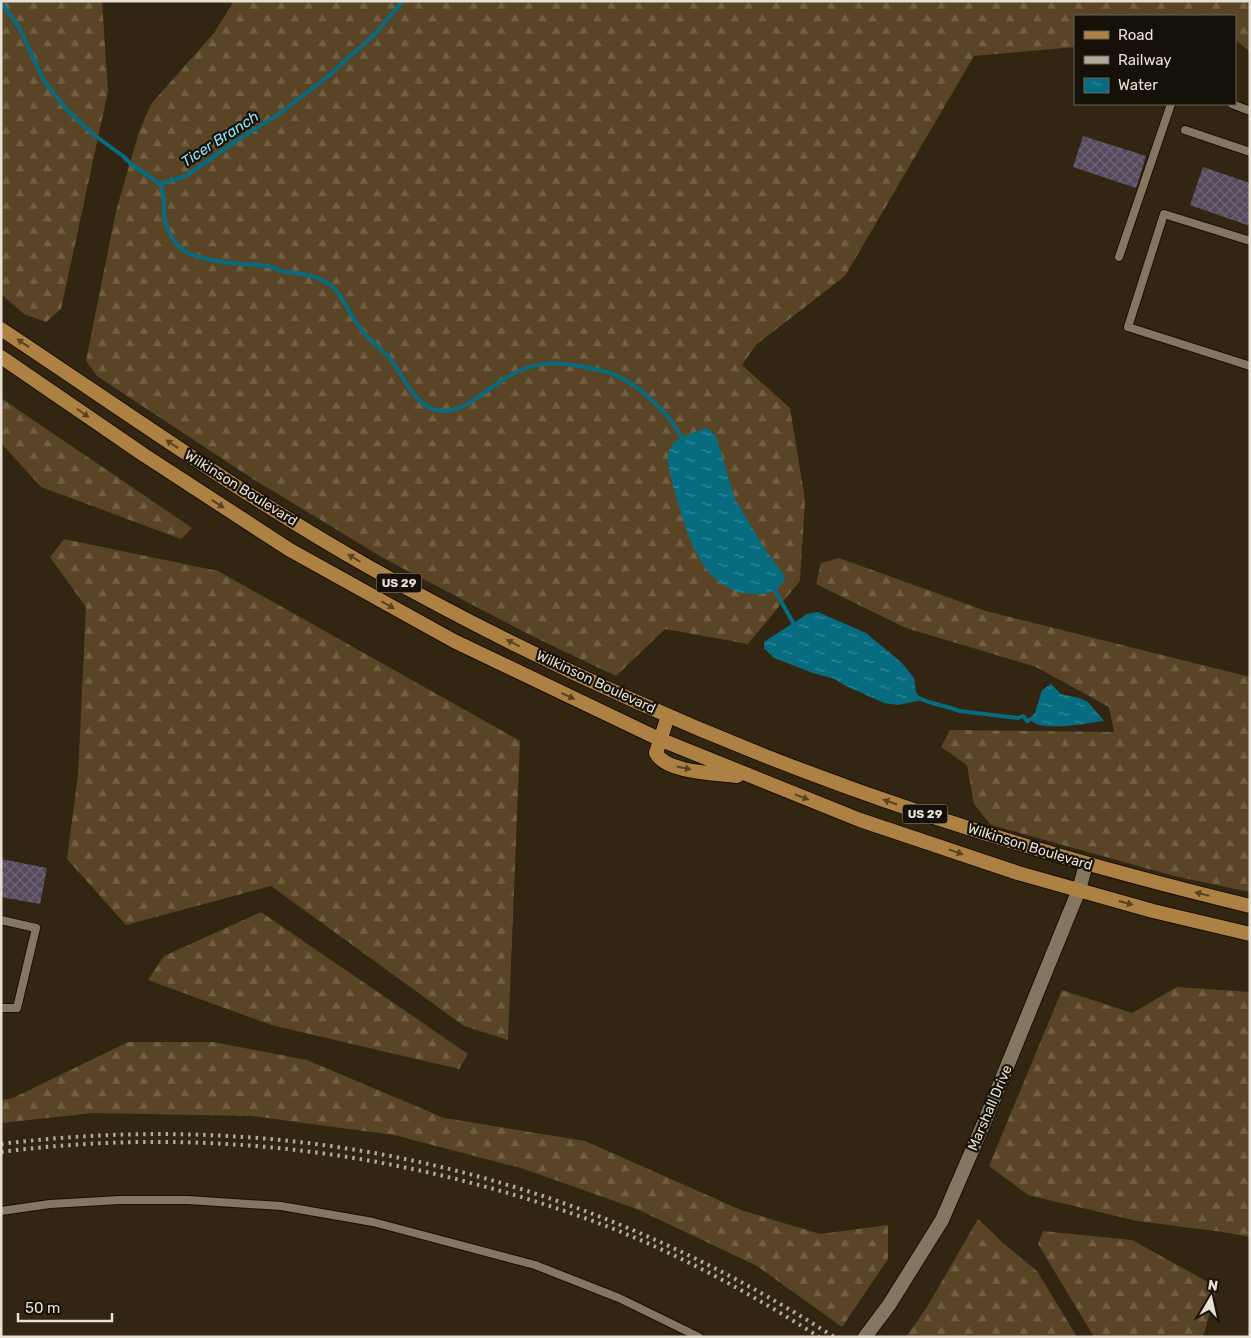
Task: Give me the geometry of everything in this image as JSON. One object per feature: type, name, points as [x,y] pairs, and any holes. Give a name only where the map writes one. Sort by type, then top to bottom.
[{"type":"main road","name":"Wilkinson Boulevard","points":[[1,329],[174,446],[368,566],[515,645],[591,682],[668,716],[870,795],[1086,864],[1250,906]]},
{"type":"main road","name":"Wilkinson Boulevard","points":[[1,357],[144,455],[290,550],[454,641],[659,739],[868,822],[1018,873],[1153,911],[1250,934]]},
{"type":"main road","points":[[43,386],[57,366]]},
{"type":"main road","points":[[668,716],[656,753],[659,759],[681,768],[757,779]]},
{"type":"street","name":"Marshall Drive","points":[[865,1337],[889,1305],[942,1220],[984,1123],[1079,890],[1086,864]]},
{"type":"lane","points":[[1119,257],[1171,105]]},
{"type":"lane","points":[[1235,105],[1250,111]]},
{"type":"lane","points":[[1185,130],[1250,152]]},
{"type":"lane","points":[[1250,241],[1164,214],[1128,327],[1250,366]]},
{"type":"lane","points":[[1,920],[36,928],[16,1008],[1,1008]]},
{"type":"lane","points":[[1,1210],[50,1204],[120,1200],[188,1200],[281,1206],[373,1222],[535,1265],[619,1298],[699,1337]]},
{"type":"green space","points":[[1,1],[102,1],[108,91],[61,309],[46,322],[24,314],[1,294]]},
{"type":"green space","points":[[234,1],[1250,1],[1250,52],[1236,40],[1236,15],[1074,15],[1074,47],[974,56],[845,276],[756,345],[742,365],[790,408],[805,500],[800,581],[748,644],[665,629],[616,676],[534,637],[385,559],[253,479],[97,376],[86,361],[116,211],[139,132],[151,104],[214,33]]},
{"type":"green space","points":[[1,398],[192,528],[181,539],[41,487],[1,443]]},
{"type":"green space","points":[[64,539],[218,571],[520,741],[508,1040],[464,1026],[271,886],[126,925],[67,859],[78,775],[86,607],[50,557]]},
{"type":"green space","points":[[839,558],[986,611],[1250,677],[1250,892],[1174,876],[991,825],[974,804],[967,765],[941,747],[950,730],[1114,732],[1109,707],[1036,667],[906,628],[816,584],[821,563]]},
{"type":"green space","points":[[261,912],[468,1054],[459,1069],[271,1025],[148,980],[164,956]]},
{"type":"green space","points":[[1177,987],[1250,992],[1250,1237],[1137,1221],[1028,1195],[989,1166],[1062,990],[1132,1013]]},
{"type":"green space","points":[[128,1042],[213,1042],[307,1060],[444,1118],[585,1141],[741,1210],[820,1234],[888,1225],[888,1259],[842,1327],[757,1266],[637,1209],[521,1168],[394,1135],[252,1116],[93,1113],[1,1123],[1,1100],[13,1098]]},
{"type":"green space","points":[[978,1219],[1037,1271],[1077,1337],[906,1337],[927,1307]]},
{"type":"green space","points":[[1043,1231],[1132,1240],[1217,1287],[1203,1337],[1094,1337],[1038,1244]]},
{"type":"water","points":[[707,428],[716,436],[735,499],[766,551],[785,576],[779,588],[773,591],[764,594],[753,594],[729,588],[716,580],[706,569],[691,541],[671,479],[668,456],[671,446],[675,442],[691,433]]},
{"type":"water","points":[[818,612],[866,633],[902,663],[914,678],[916,692],[922,700],[898,705],[884,703],[835,679],[774,658],[764,648],[764,642],[807,614]]},
{"type":"water","points":[[1051,684],[1061,694],[1088,702],[1104,721],[1077,725],[1046,726],[1027,721],[1035,713],[1042,690]]},
{"type":"building","points":[[1083,136],[1146,156],[1136,188],[1073,167]]},
{"type":"building","points":[[1203,167],[1250,183],[1250,226],[1190,205]]},
{"type":"building","points":[[1,859],[47,868],[40,904],[1,897]]},
{"type":"waterway","name":"Ticer Branch","points":[[1,3],[19,27],[44,81],[68,111],[94,135],[160,184],[186,176],[276,116],[326,78],[374,35],[403,1]]},
{"type":"waterway","points":[[160,184],[164,198],[165,222],[171,236],[180,248],[203,258],[229,263],[267,266],[280,271],[312,276],[327,282],[338,293],[364,333],[390,359],[415,396],[433,409],[443,411],[461,407],[512,374],[532,366],[569,364],[607,372],[620,377],[642,391],[662,410],[683,441]]},
{"type":"waterway","points":[[773,587],[795,626]]},
{"type":"waterway","points":[[919,698],[959,711],[1018,718],[1023,716],[1027,721],[1031,719]]},
{"type":"railway","points":[[1,1144],[112,1135],[221,1136],[329,1146],[435,1166],[538,1195],[639,1233],[738,1280],[834,1337]]},
{"type":"railway","points":[[1,1152],[76,1145],[150,1142],[225,1144],[299,1150],[373,1161],[446,1177],[519,1196],[620,1231],[708,1272],[764,1303],[819,1337]]}]
